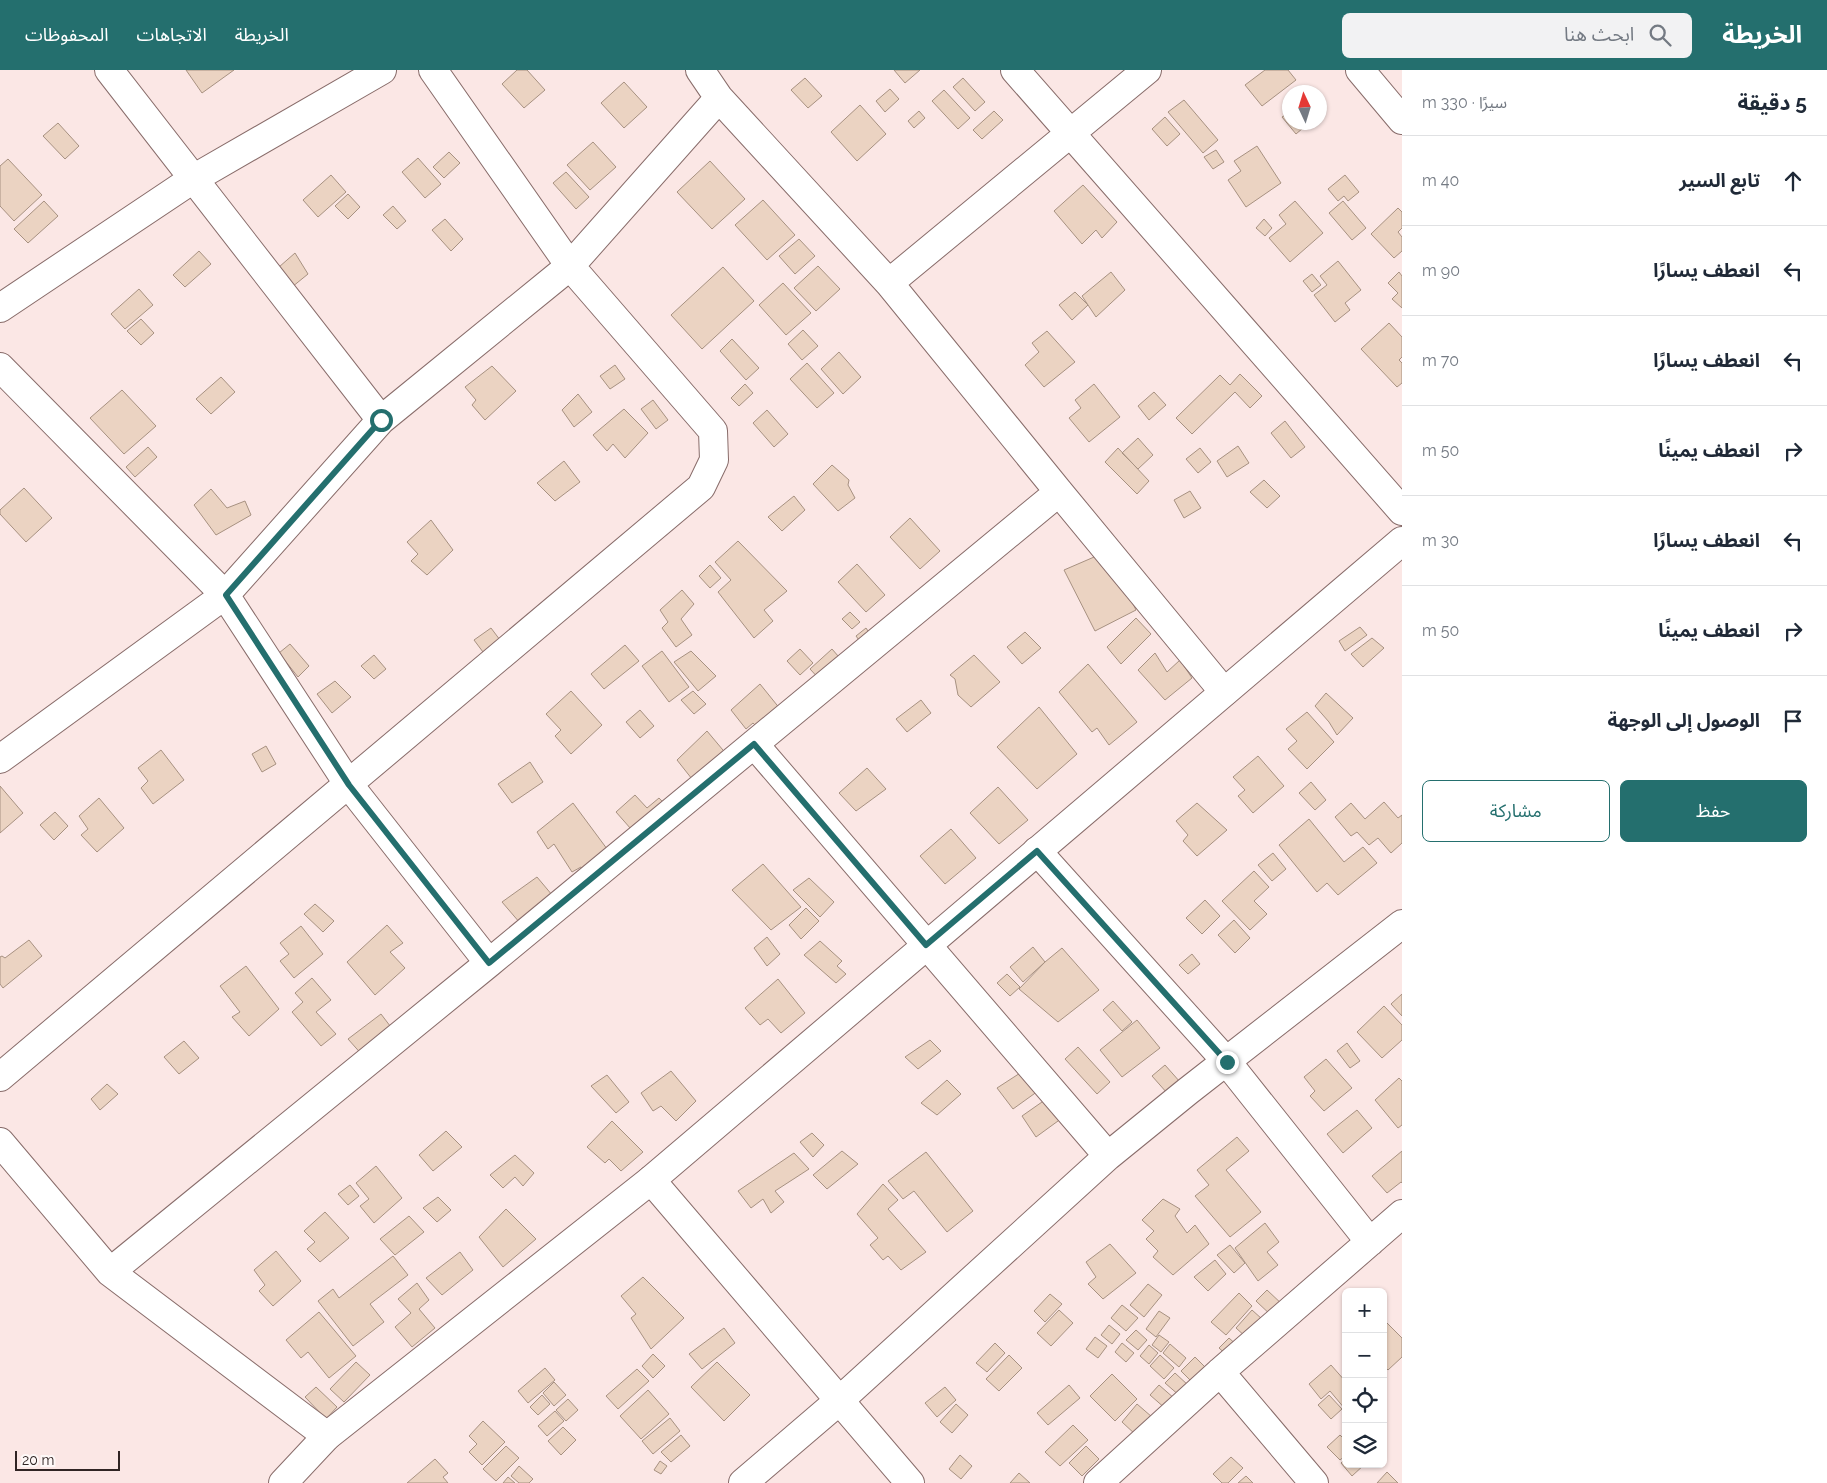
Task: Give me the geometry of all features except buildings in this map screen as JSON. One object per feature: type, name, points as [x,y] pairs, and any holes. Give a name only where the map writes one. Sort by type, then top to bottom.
[{"type":"street","points":[[109,70],[192,180],[381,420]]},
{"type":"street","points":[[0,308],[192,180],[382,70]]},
{"type":"street","points":[[0,1077],[701,487],[714,460],[713,430],[570,266],[433,70]]},
{"type":"street","points":[[700,70],[719,98],[889,283],[1224,692]]},
{"type":"street","points":[[1015,70],[1402,511]]},
{"type":"street","points":[[889,283],[1147,70]]},
{"type":"street","points":[[1360,70],[1402,120]]},
{"type":"street","points":[[0,758],[226,595],[381,420],[570,266],[719,98]]},
{"type":"street","points":[[0,367],[226,595],[349,785],[489,963]]},
{"type":"street","points":[[110,1272],[489,963],[1059,492]]},
{"type":"street","points":[[284,1483],[327,1436],[651,1180],[1402,540]]},
{"type":"street","points":[[754,744],[1108,1156]]},
{"type":"street","points":[[1037,851],[1227,1062],[1370,1242]]},
{"type":"street","points":[[743,1483],[840,1400],[1108,1156],[1402,924]]},
{"type":"street","points":[[0,1142],[110,1272],[327,1436]]},
{"type":"street","points":[[651,1180],[910,1483]]},
{"type":"street","points":[[1098,1483],[1220,1372],[1402,1214]]},
{"type":"street","points":[[1220,1372],[1314,1483]]},
{"type":"route","points":[[381,420],[226,595],[349,785],[489,963],[754,744],[926,945],[1037,851],[1227,1062]]}]
